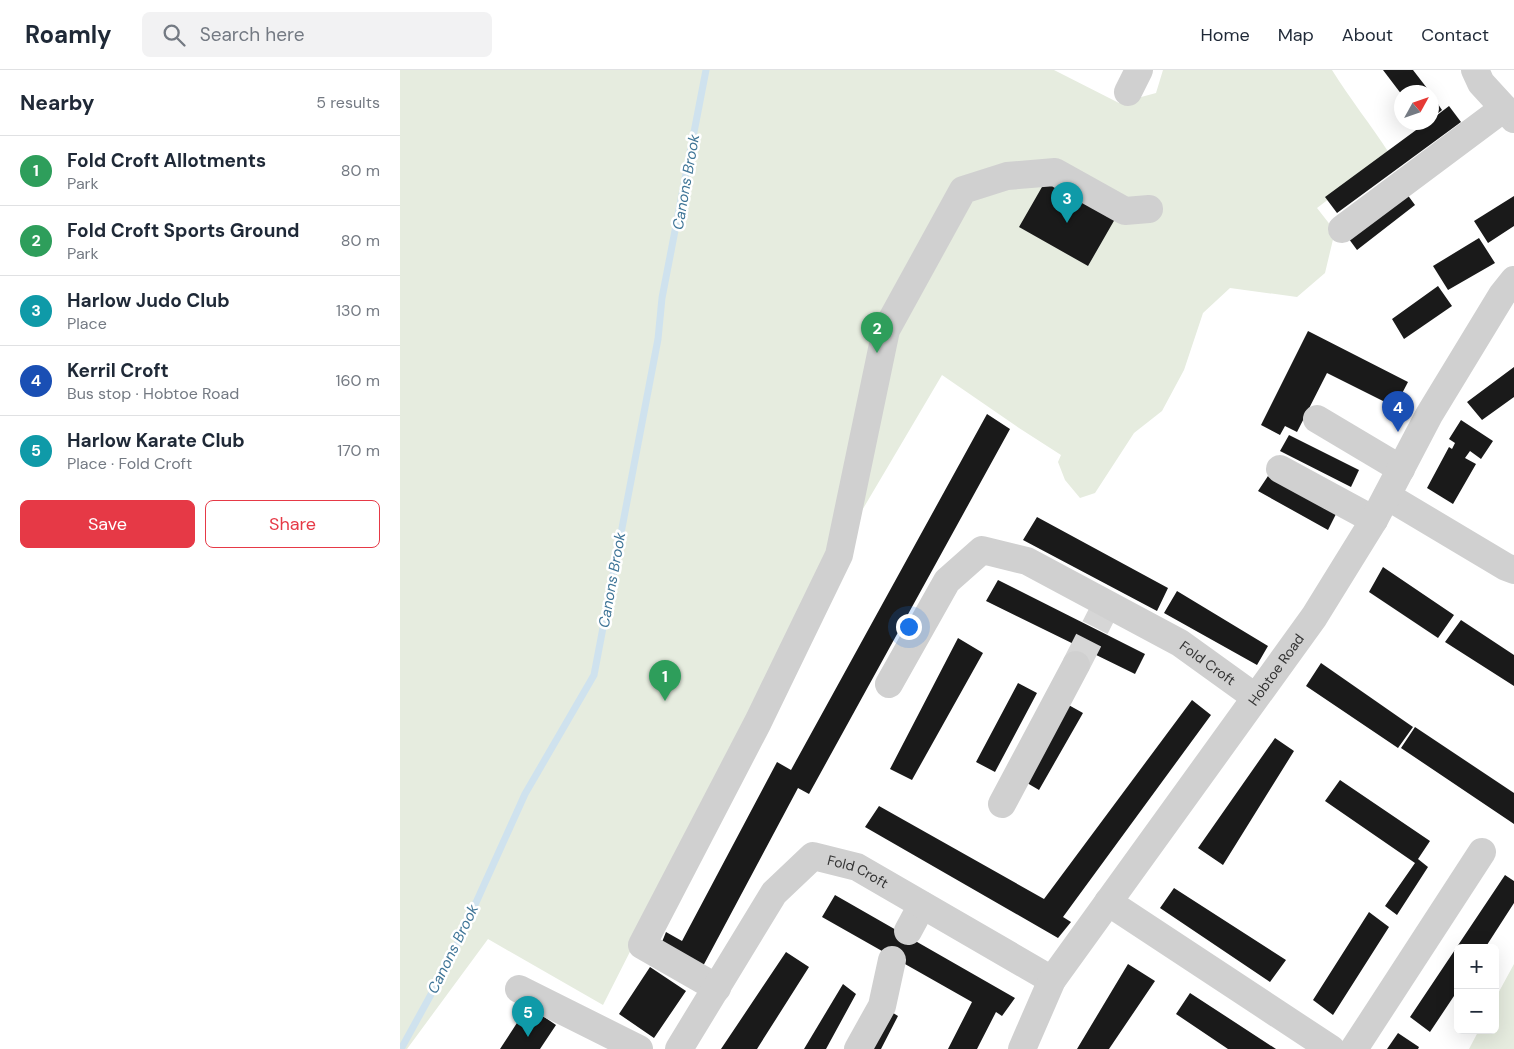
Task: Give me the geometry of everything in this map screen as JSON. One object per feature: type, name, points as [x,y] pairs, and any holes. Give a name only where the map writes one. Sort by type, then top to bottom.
[{"type":"street","points":[[1342,229],[1509,114],[1481,83],[1475,70]]},
{"type":"street","points":[[717,988],[642,945],[758,722],[839,555],[886,330],[962,190],[1007,176],[1055,172],[1125,211],[1149,209]]},
{"type":"street","name":"Hobtoe Road","points":[[1022,1049],[1052,980],[1314,617],[1374,520],[1429,415],[1510,293]]},
{"type":"street","points":[[1317,419],[1401,469]]},
{"type":"street","points":[[1280,469],[1374,520]]},
{"type":"street","points":[[1387,496],[1514,570]]},
{"type":"street","name":"Fold Croft","points":[[889,684],[947,581],[982,550],[1027,561],[1180,644],[1255,697]]},
{"type":"street","points":[[1002,804],[1076,665]]},
{"type":"street","points":[[1354,1049],[1482,852]]},
{"type":"street","name":"Fold Croft","points":[[679,1049],[774,892],[813,856],[857,867],[1052,980]]},
{"type":"street","points":[[1108,902],[1331,1049]]},
{"type":"street","points":[[908,931],[922,905]]},
{"type":"street","points":[[858,1049],[882,1006],[892,960]]},
{"type":"street","points":[[519,989],[639,1049]]},
{"type":"shaded area","points":[[400,70],[1054,70],[1119,103],[1156,93],[1163,70],[1332,70],[1389,153],[1317,208],[1335,231],[1325,273],[1297,297],[1230,288],[1203,313],[1184,370],[1162,411],[1134,433],[1095,493],[1080,498],[1065,480],[1058,462],[1061,455],[942,375],[802,612],[603,1005],[488,939],[407,1049],[400,1049]]},
{"type":"shaded area","points":[[1514,964],[1514,1049],[1469,1049],[1477,1034],[1499,1034],[1499,992]]},
{"type":"building","points":[[1383,70],[1413,70],[1425,85],[1394,85]]},
{"type":"building","points":[[1449,106],[1461,122],[1337,213],[1325,197],[1416,130],[1439,130],[1439,114]]},
{"type":"building","points":[[1046,180],[1115,219],[1088,266],[1019,227]]},
{"type":"building","points":[[1404,190],[1415,205],[1357,250],[1346,235]]},
{"type":"building","points":[[1514,196],[1514,226],[1488,243],[1474,221]]},
{"type":"building","points":[[1479,238],[1495,263],[1448,290],[1433,266]]},
{"type":"building","points":[[1438,286],[1452,306],[1404,339],[1392,319]]},
{"type":"building","points":[[1308,331],[1408,382],[1395,407],[1327,373],[1297,432],[1285,426],[1280,435],[1261,425]]},
{"type":"building","points":[[1514,367],[1514,397],[1482,420],[1467,402]]},
{"type":"building","points":[[987,414],[1010,429],[809,794],[798,788],[702,968],[662,942],[666,932],[682,941],[777,762],[791,770]]},
{"type":"building","points":[[1461,420],[1493,441],[1481,459],[1470,451],[1465,458],[1476,464],[1453,504],[1427,488],[1449,447],[1452,449],[1455,443],[1449,439]]},
{"type":"building","points":[[1289,435],[1359,470],[1351,487],[1280,451]]},
{"type":"building","points":[[1268,476],[1336,514],[1328,530],[1258,491]]},
{"type":"building","points":[[1037,517],[1168,588],[1157,611],[1023,540]]},
{"type":"building","points":[[1383,567],[1454,615],[1438,638],[1369,592]]},
{"type":"building","points":[[998,580],[1145,654],[1135,674],[986,601]]},
{"type":"building","points":[[1177,591],[1268,646],[1257,665],[1164,613]]},
{"type":"building","points":[[1461,620],[1514,655],[1514,686],[1445,642]]},
{"type":"building","points":[[958,638],[983,653],[912,780],[890,769]]},
{"type":"building","points":[[1321,663],[1413,727],[1398,748],[1306,686]]},
{"type":"building","points":[[1018,683],[1037,693],[995,772],[976,762]]},
{"type":"building","points":[[1192,700],[1211,715],[1063,917],[1071,922],[1058,938],[865,827],[879,806],[1044,899]]},
{"type":"building","points":[[1065,703],[1083,713],[1039,790],[1022,780]]},
{"type":"building","points":[[1415,727],[1514,793],[1514,824],[1401,748]]},
{"type":"building","points":[[1275,738],[1294,751],[1223,865],[1198,848]]},
{"type":"building","points":[[1340,780],[1430,841],[1418,859],[1428,867],[1397,915],[1385,906],[1415,863],[1325,801]]},
{"type":"building","points":[[1505,875],[1514,881],[1514,903],[1488,944],[1459,944]]},
{"type":"building","points":[[1174,888],[1286,960],[1270,982],[1160,908]]},
{"type":"building","points":[[835,895],[1015,998],[1002,1016],[996,1012],[977,1049],[948,1049],[972,1002],[822,917]]},
{"type":"building","points":[[1369,912],[1389,927],[1333,1015],[1313,1000]]},
{"type":"building","points":[[1454,951],[1454,996],[1430,1032],[1410,1017]]},
{"type":"building","points":[[786,952],[809,967],[757,1049],[721,1049]]},
{"type":"building","points":[[1128,964],[1155,981],[1109,1049],[1077,1049]]},
{"type":"building","points":[[650,967],[686,991],[654,1038],[619,1014]]},
{"type":"building","points":[[843,984],[856,994],[826,1049],[804,1049]]},
{"type":"building","points":[[1190,993],[1276,1049],[1228,1049],[1176,1014]]},
{"type":"building","points":[[528,1006],[556,1025],[540,1049],[500,1049]]},
{"type":"building","points":[[882,1006],[898,1016],[881,1049],[861,1049]]},
{"type":"building","points":[[1398,1033],[1419,1047],[1418,1049],[1387,1049]]},
{"type":"waterway","name":"Canons Brook","points":[[401,1049],[451,958],[525,794],[594,675],[658,339],[662,298],[706,70]]},
{"type":"tunnel","points":[[1076,665],[1107,604]]},
{"type":"place","name":"Harlow Judo Club","points":[[1067,223]]},
{"type":"place","name":"Fold Croft Sports Ground","points":[[877,353]]},
{"type":"place","name":"Kerril Croft","points":[[1398,432]]},
{"type":"place","name":"Fold Croft Allotments","points":[[665,701]]},
{"type":"place","name":"Harlow Karate Club","points":[[528,1037]]}]
